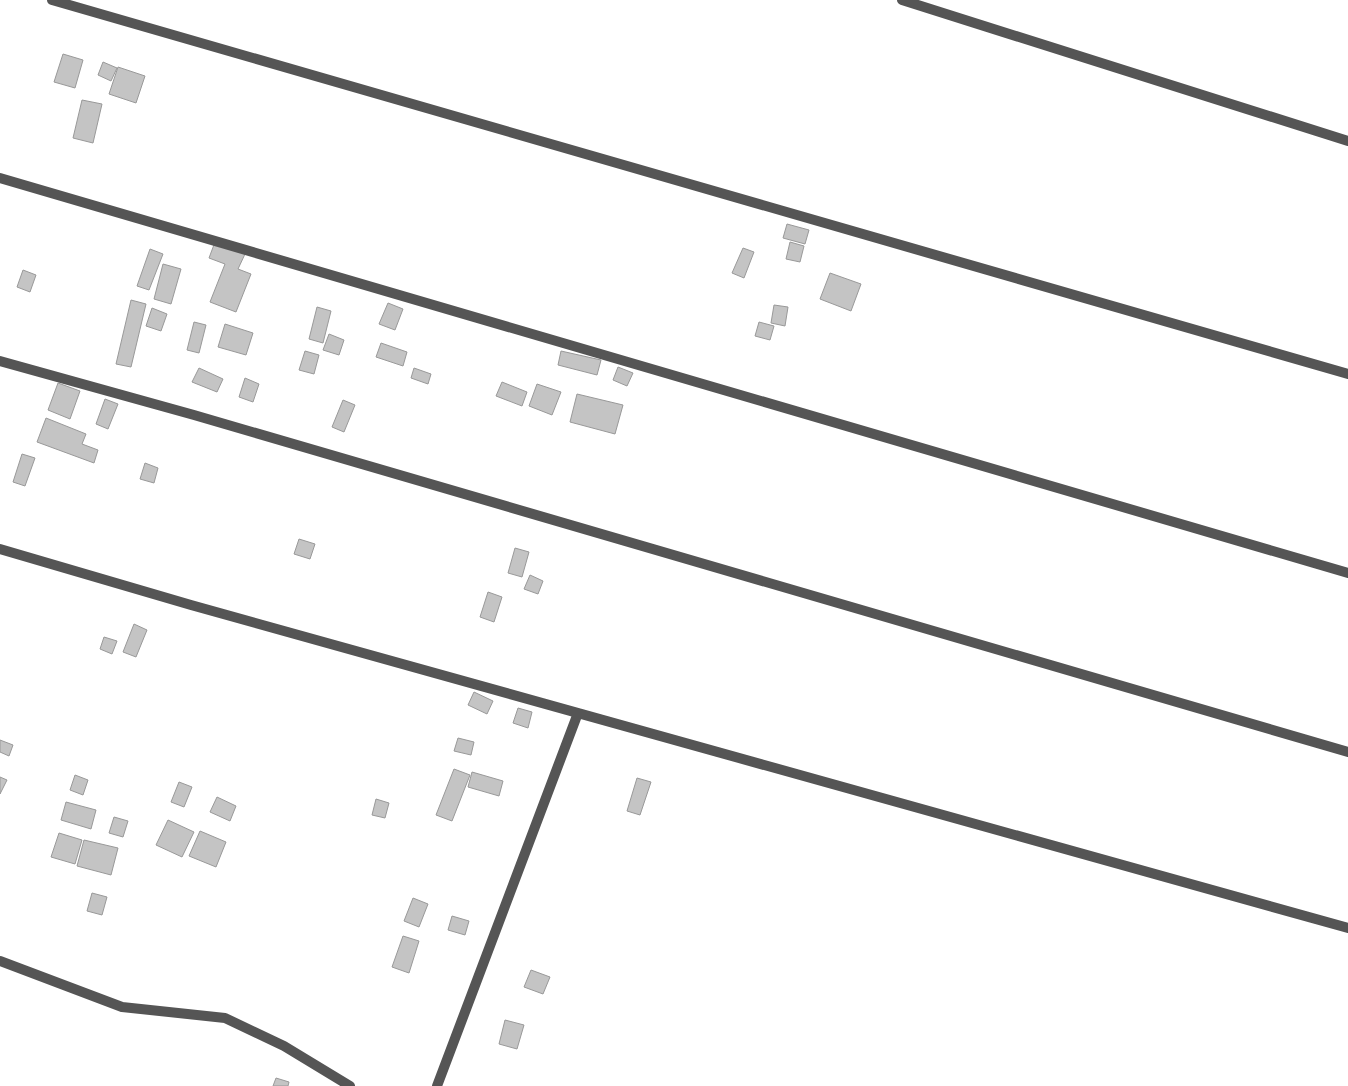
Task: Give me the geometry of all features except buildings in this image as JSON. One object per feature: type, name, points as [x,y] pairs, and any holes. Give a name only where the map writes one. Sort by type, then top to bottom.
[{"type":"street","points":[[52,0],[1348,374]]},
{"type":"street","points":[[902,0],[1348,141]]},
{"type":"street","points":[[0,178],[1348,572]]},
{"type":"street","points":[[0,361],[222,423],[1348,752]]},
{"type":"street","points":[[0,549],[191,606],[1348,928]]},
{"type":"street","points":[[437,1086],[578,713]]},
{"type":"street","points":[[0,962],[122,1006],[225,1018],[284,1046],[350,1086]]}]
